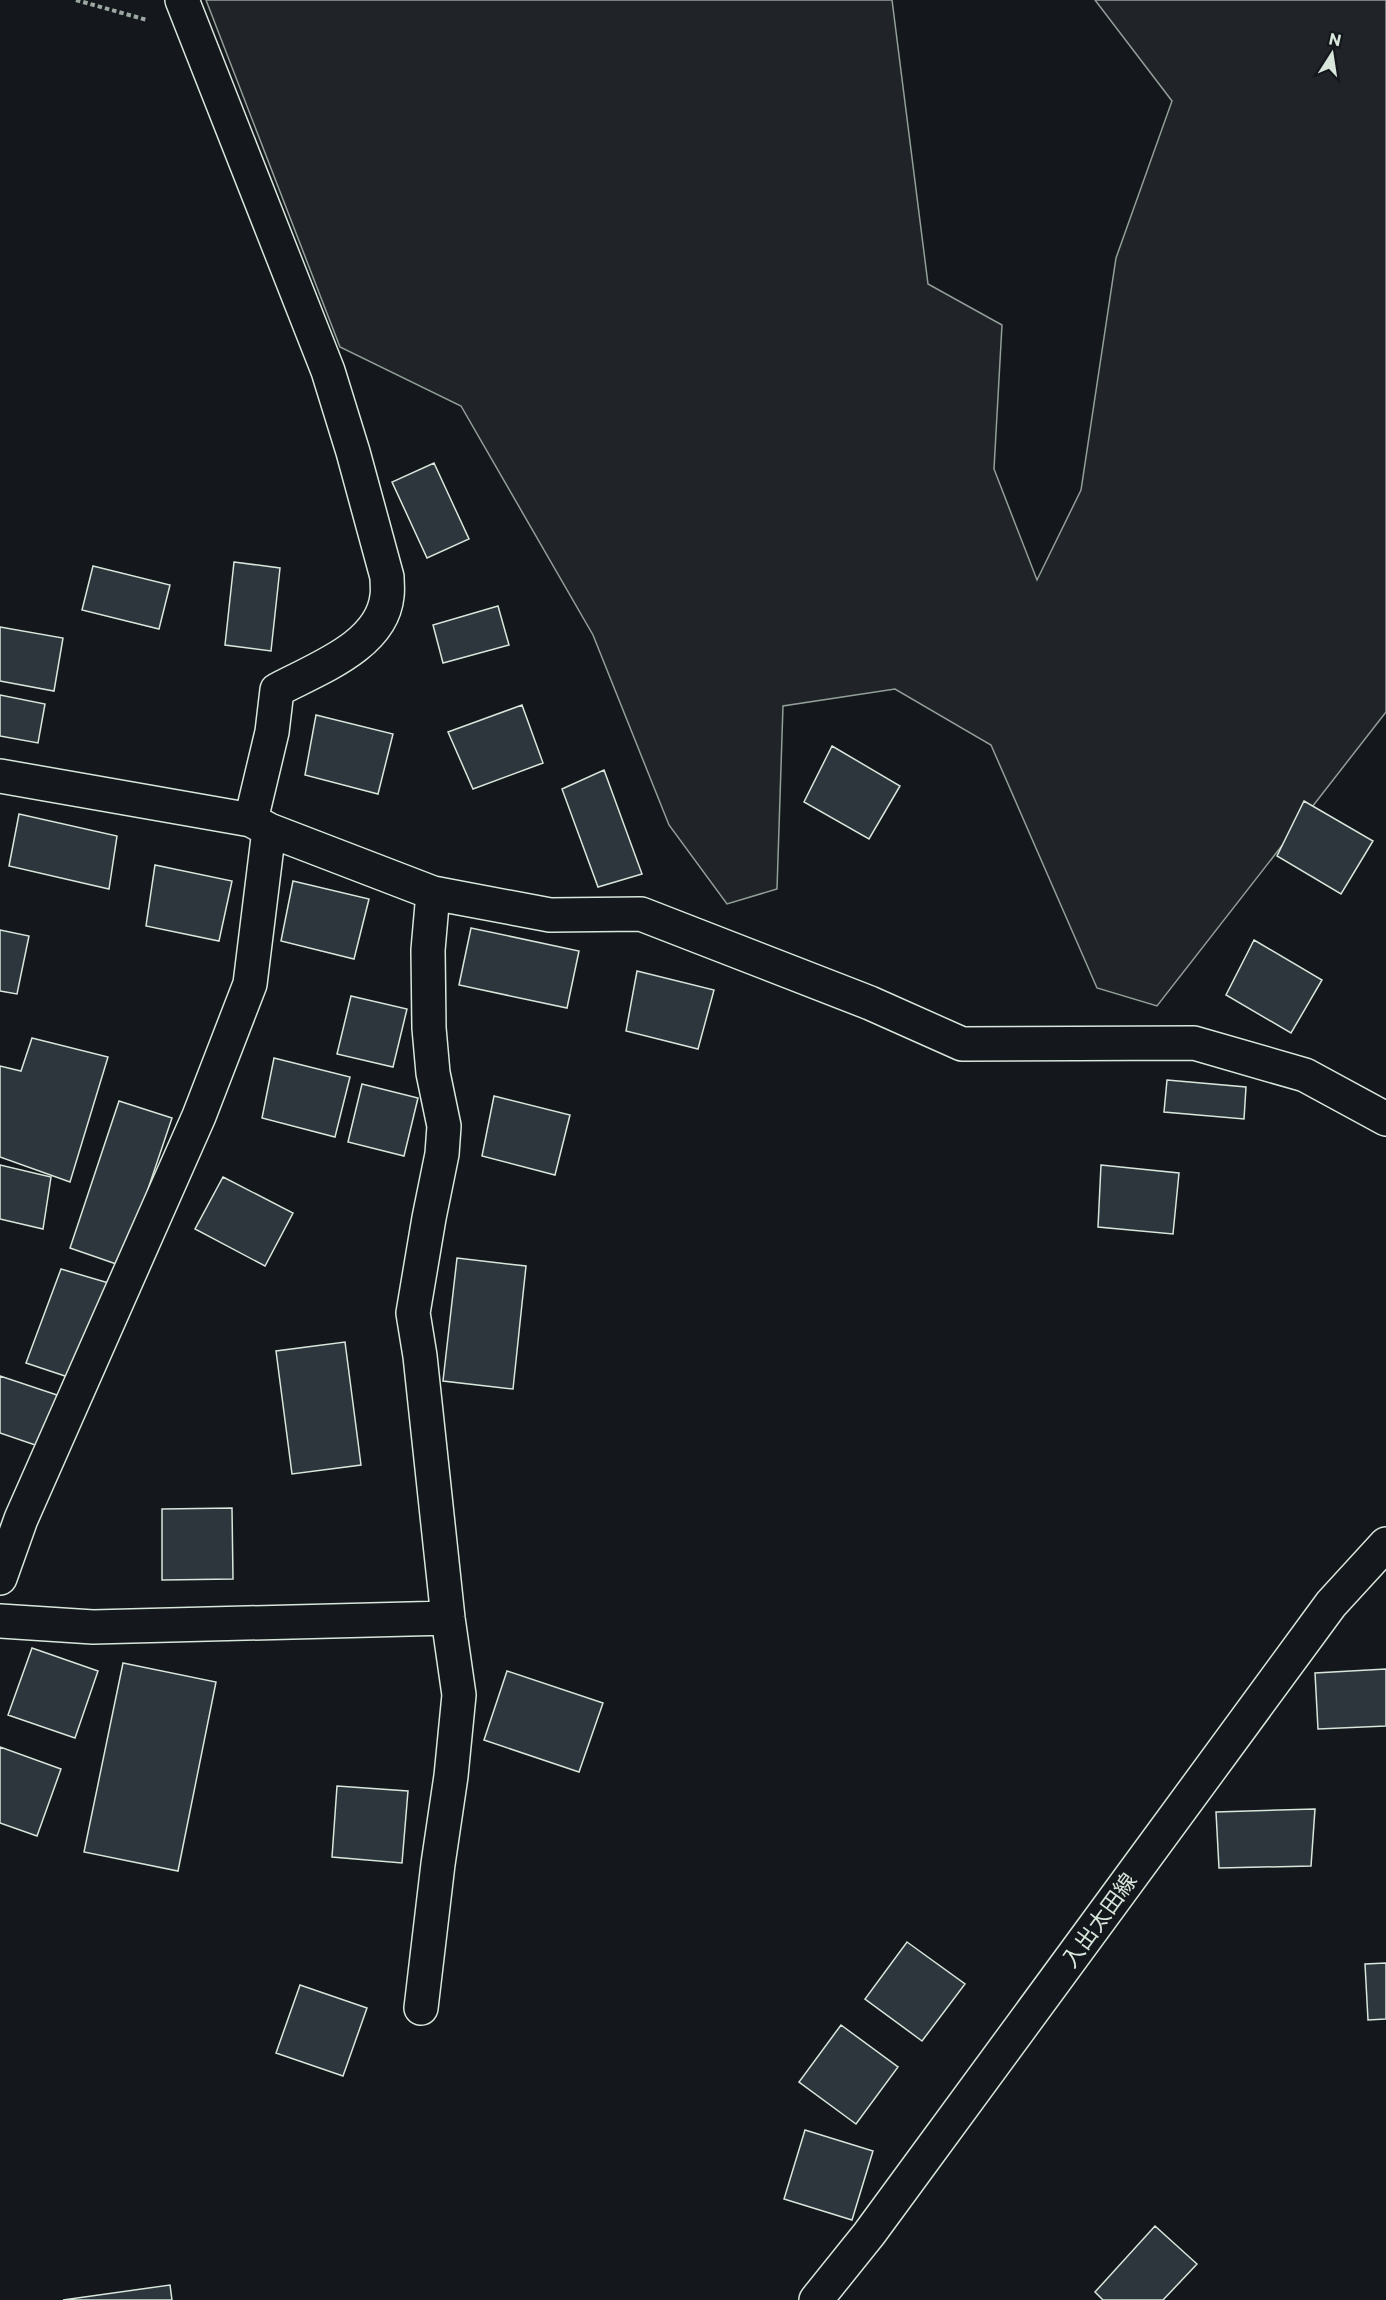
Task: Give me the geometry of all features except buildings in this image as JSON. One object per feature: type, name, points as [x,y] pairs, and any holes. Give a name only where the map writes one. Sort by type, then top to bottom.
[{"type":"street","points":[[0,1578],[11,1515],[199,1116],[250,984],[260,825],[277,690],[356,647],[371,633],[387,597],[387,577],[353,452],[324,362],[197,33],[182,0]]},
{"type":"street","points":[[0,776],[260,825],[432,893],[550,915],[641,914],[870,1003],[962,1044],[1194,1043],[1305,1075],[1386,1119]]},
{"type":"street","points":[[421,2008],[451,1776],[459,1695],[448,1618],[420,1356],[413,1313],[442,1154],[444,1126],[434,1073],[429,1028],[428,950],[432,893]]},
{"type":"street","name":"入出太田線","points":[[816,2300],[869,2234],[1331,1604],[1386,1544]]},
{"type":"street","points":[[0,1622],[93,1627],[448,1618]]},
{"type":"path","points":[[76,0],[197,33]]},
{"type":"shaded area","points":[[206,0],[892,0],[928,284],[1002,325],[994,469],[1037,580],[1081,490],[1116,258],[1172,101],[1095,0],[1386,0],[1386,712],[1157,1006],[1097,988],[991,745],[895,689],[783,706],[777,889],[727,904],[669,825],[593,635],[461,406],[340,347]]}]
